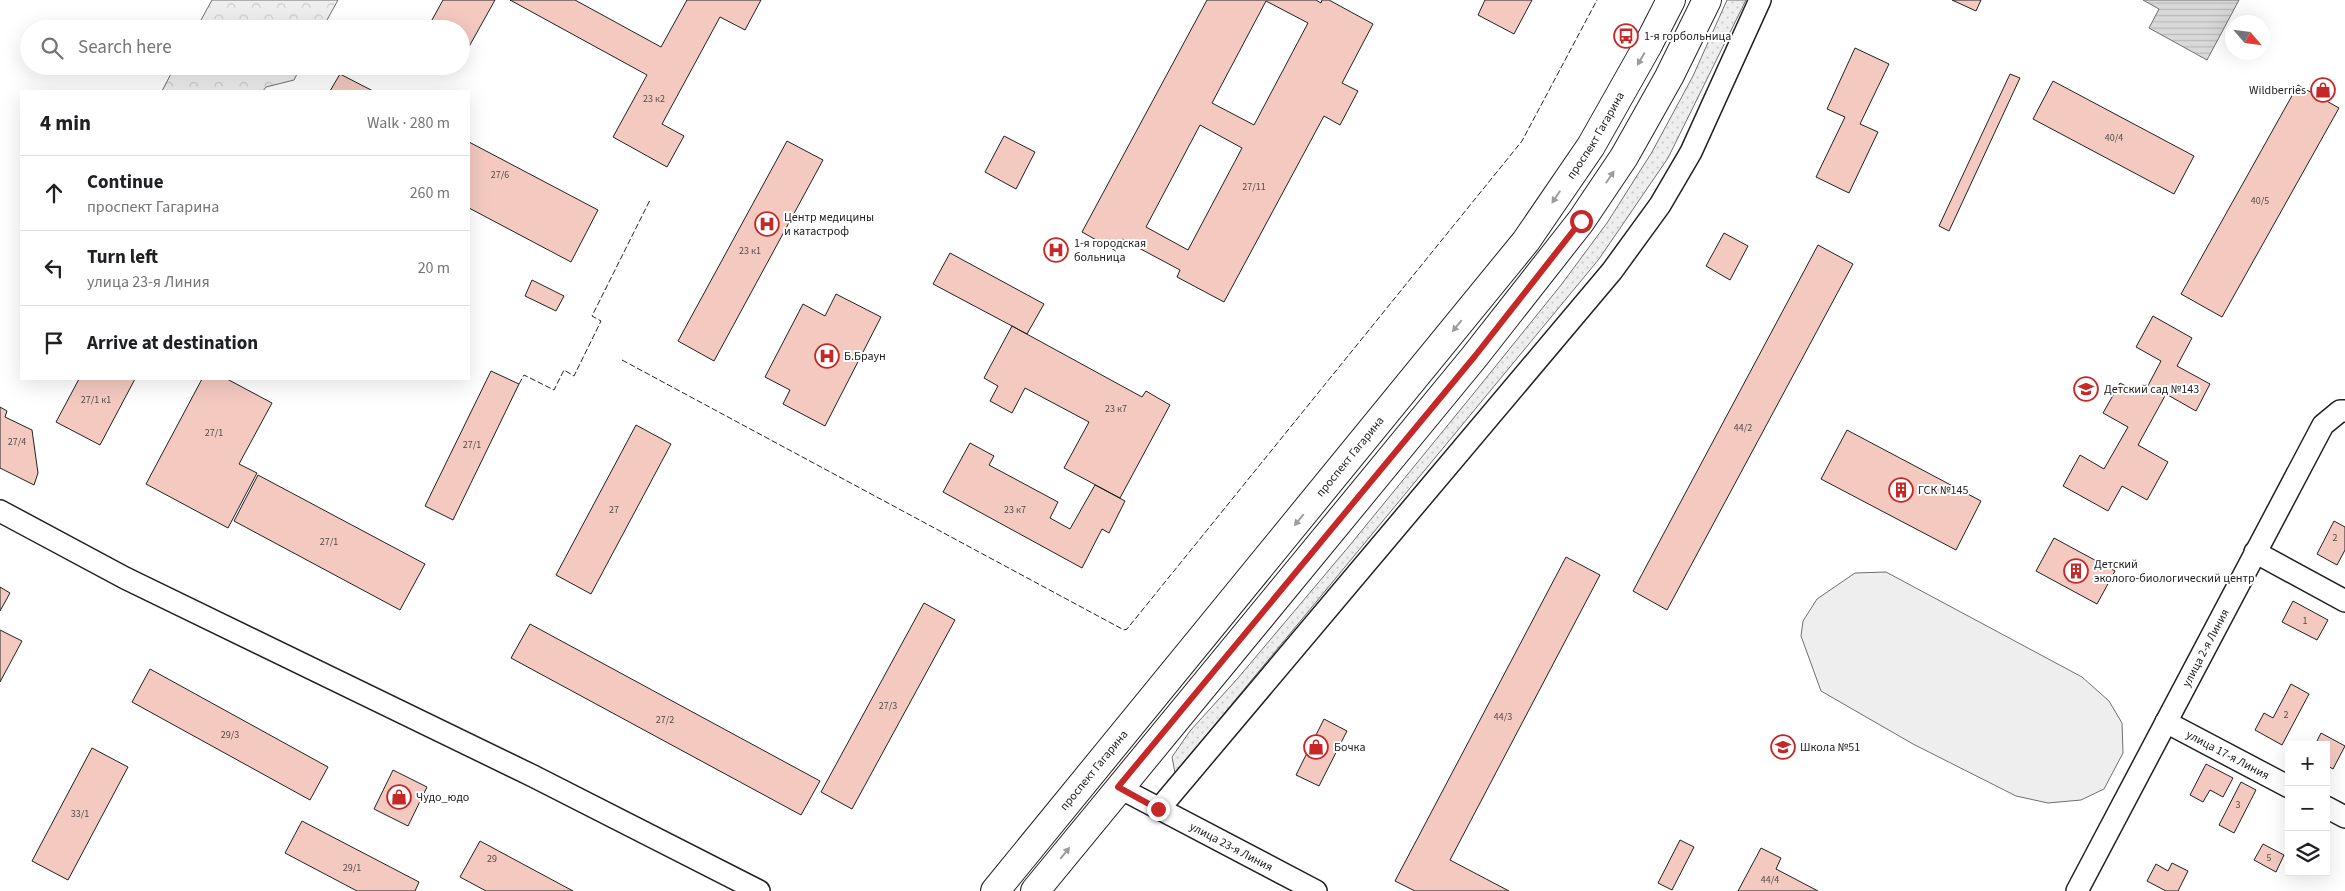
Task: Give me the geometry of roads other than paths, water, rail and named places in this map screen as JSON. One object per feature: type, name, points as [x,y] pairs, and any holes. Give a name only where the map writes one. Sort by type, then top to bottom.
[{"type":"main road","name":"проспект Гагарина","points":[[995,891],[1526,241],[1591,146],[1671,0]]},
{"type":"main road","points":[[1035,891],[1118,787],[1475,356],[1581,221],[1629,149],[1669,77],[1708,0]]},
{"type":"street","points":[[1158,809],[1612,271],[1660,205],[1691,152],[1760,0]]},
{"type":"street","name":"улица 2-я Линия","points":[[2078,891],[2323,425],[2342,411]]},
{"type":"street","points":[[0,511],[125,578],[541,780],[759,891]]},
{"type":"street","points":[[2255,552],[2345,601]]},
{"type":"street","name":"улица 17-я Линия","points":[[2166,722],[2287,786]]},
{"type":"street","name":"улица 23-я Линия","points":[[1118,787],[1316,891]]},
{"type":"street","points":[[2330,809],[2345,817]]},
{"type":"place","name":"1-я горбольница","points":[[1626,36]]},
{"type":"place","name":"Wildberries","points":[[2323,90]]},
{"type":"place","name":"Центр медицины и катастроф","points":[[767,224]]},
{"type":"place","name":"1-я городская больница","points":[[1056,250]]},
{"type":"place","name":"Б.Браун","points":[[827,356]]},
{"type":"place","name":"Детский сад №143","points":[[2086,389]]},
{"type":"place","name":"ГСК №145","points":[[1901,490]]},
{"type":"place","name":"Детский эколого-биологический центр","points":[[2076,571]]},
{"type":"place","name":"Бочка","points":[[1316,747]]},
{"type":"place","name":"Школа №51","points":[[1783,747]]},
{"type":"place","name":"Чудо_юдо","points":[[399,797]]}]
